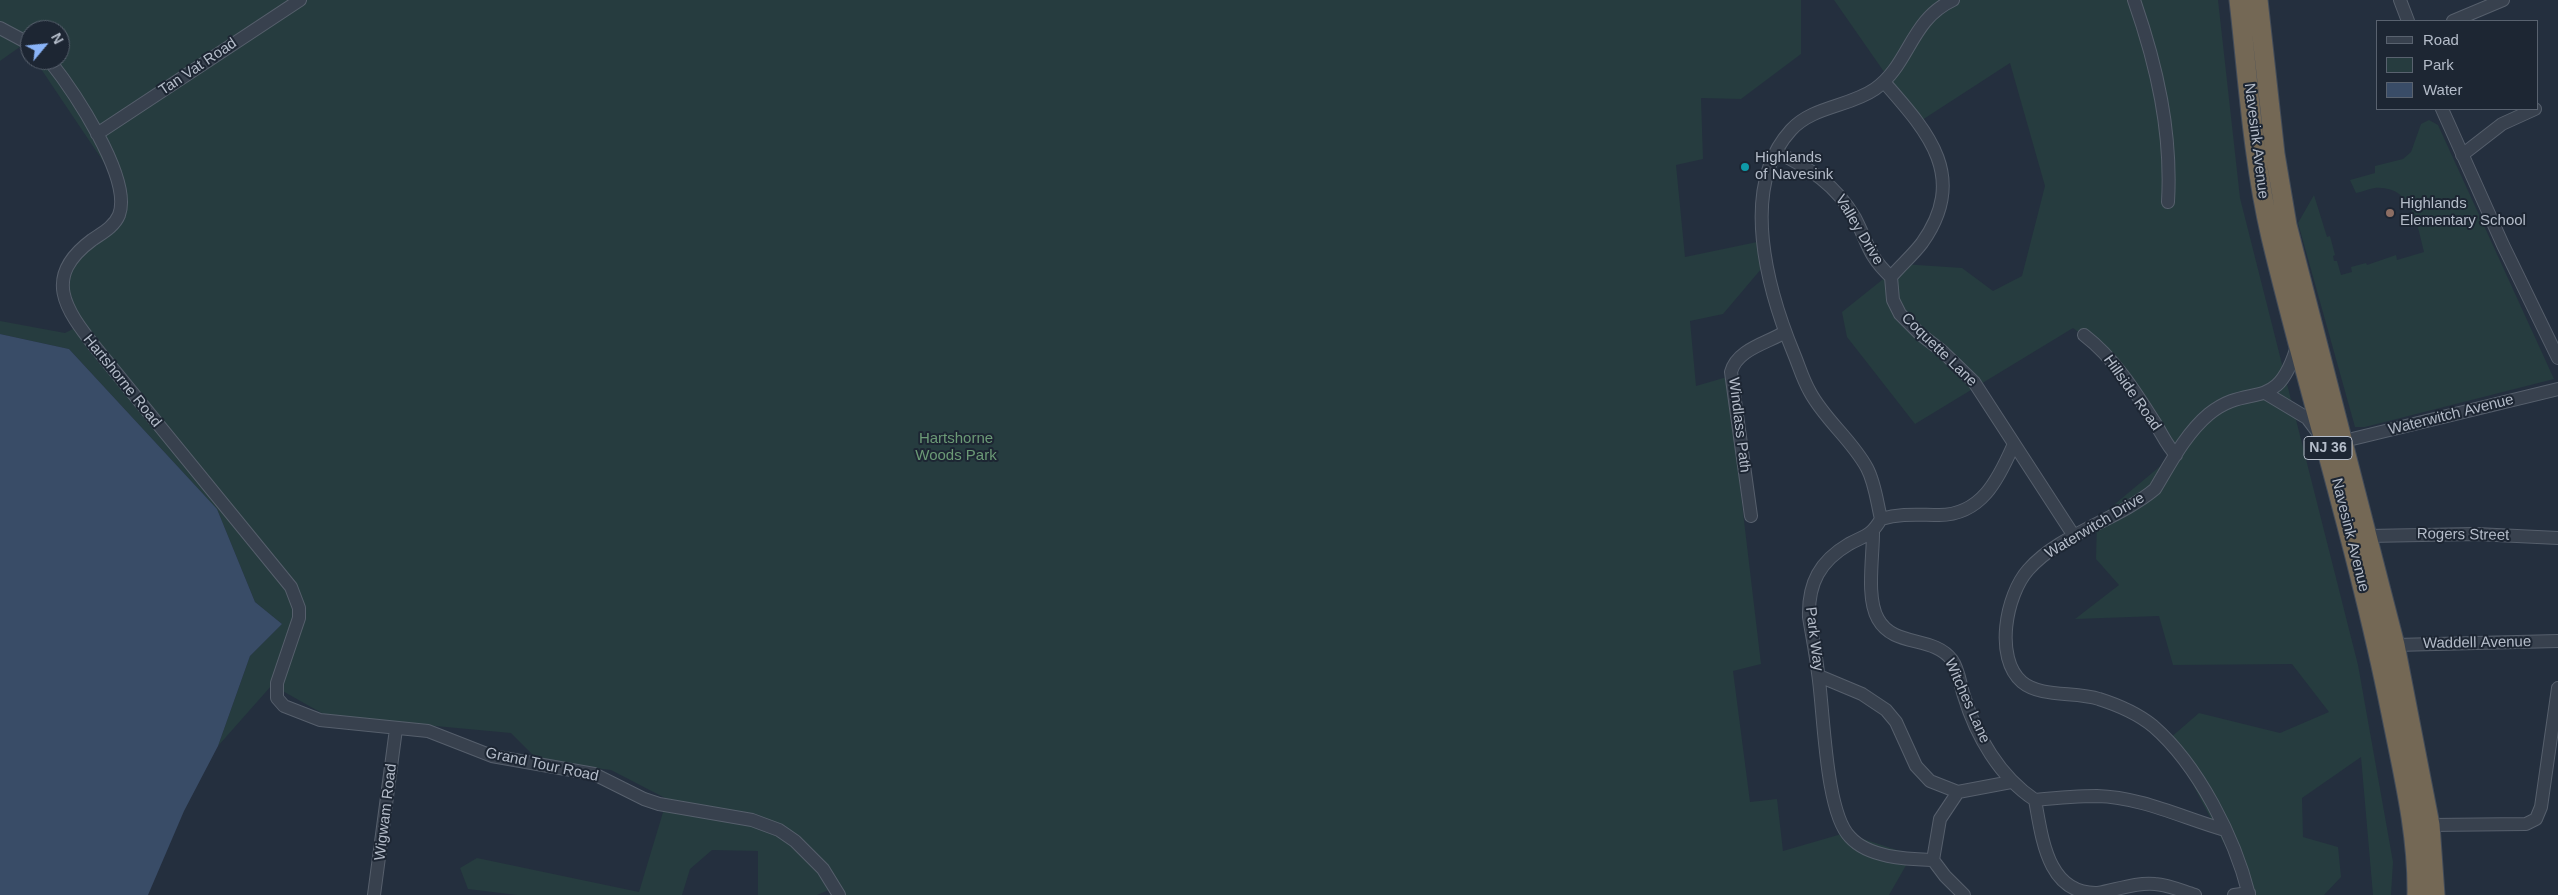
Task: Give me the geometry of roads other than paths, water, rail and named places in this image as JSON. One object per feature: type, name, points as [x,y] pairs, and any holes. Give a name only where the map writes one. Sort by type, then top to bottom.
[{"type":"highway","name":"Navesink Avenue","points":[[2239,0],[2270,234],[2298,340],[2368,536],[2395,645],[2430,825],[2435,895]]},
{"type":"highway","name":"Navesink Avenue","points":[[2258,0],[2275,154],[2287,225],[2383,673],[2413,830],[2417,895]]},
{"type":"street","name":"Tan Vat Road","points":[[97,134],[300,0]]},
{"type":"street","points":[[1873,536],[1881,519],[1873,482],[1866,466],[1816,402],[1785,332],[1772,294],[1764,254],[1767,170],[1789,131],[1820,111],[1861,97],[1884,82],[1928,17],[1954,0]]},
{"type":"street","points":[[2134,0],[2154,64],[2164,112],[2168,156],[2168,202]]},
{"type":"street","points":[[2400,0],[2408,20]]},
{"type":"street","points":[[2455,20],[2503,0]]},
{"type":"street","points":[[0,28],[20,39]]},
{"type":"street","name":"Hartshorne Road","points":[[57,70],[97,134],[119,182],[121,208],[111,226],[82,248],[69,261],[64,271],[62,286],[65,301],[75,321],[96,348],[291,587],[299,608],[299,618],[277,683],[277,698]]},
{"type":"street","points":[[1884,82],[1929,138],[1937,152],[1942,178],[1941,197],[1930,230],[1919,247],[1891,277]]},
{"type":"street","points":[[2442,110],[2462,156],[2558,358]]},
{"type":"street","points":[[2462,156],[2502,124],[2532,110]]},
{"type":"street","name":"Valley Drive","points":[[1776,152],[1812,171],[1837,192],[1856,220],[1869,252],[1880,267],[1891,277]]},
{"type":"street","name":"Coquette Lane","points":[[1891,277],[1893,300],[1900,314],[1969,377],[1989,403],[2013,446],[2074,536]]},
{"type":"street","name":"Windlass Path","points":[[1751,516],[1732,372],[1737,360],[1744,353],[1785,332]]},
{"type":"street","name":"Hillside Road","points":[[2084,335],[2118,369],[2159,429],[2168,447],[2176,455]]},
{"type":"street","points":[[2298,340],[2283,380],[2267,394],[2307,418],[2335,442]]},
{"type":"street","name":"Waterwitch Avenue","points":[[2335,442],[2558,389]]},
{"type":"street","name":"Waterwitch Drive","points":[[2225,830],[2211,802],[2190,769],[2151,725],[2126,709],[2100,699],[2076,693],[2033,689],[2022,682],[2016,675],[2007,649],[2008,613],[2021,579],[2034,564],[2074,536],[2129,507],[2148,494],[2176,455],[2213,411],[2235,402],[2267,394]]},
{"type":"street","points":[[1881,519],[1900,514],[1941,515],[1965,510],[1990,492],[2013,446]]},
{"type":"street","name":"Rogers Street","points":[[2368,536],[2476,534],[2558,538]]},
{"type":"street","name":"Park Way","points":[[1873,536],[1831,556],[1813,581],[1809,595],[1809,617],[1819,676],[1821,709],[1831,786],[1838,816],[1849,836],[1867,848],[1884,854],[1909,859],[1933,860]]},
{"type":"street","name":"Witches Lane","points":[[1873,536],[1871,582],[1877,618],[1887,630],[1897,636],[1935,646],[1947,654],[1958,673],[1964,696],[1978,731],[1993,758],[2011,782],[2035,800]]},
{"type":"street","name":"Waddell Avenue","points":[[2395,645],[2558,641]]},
{"type":"street","points":[[1819,676],[1862,694],[1886,710],[1896,722],[1919,771],[1930,780],[1958,792],[2011,782]]},
{"type":"street","points":[[2430,825],[2526,824],[2536,819],[2541,807],[2558,688]]},
{"type":"street","name":"Grand Tour Road","points":[[277,698],[284,706],[295,712],[320,720],[434,732],[476,751],[505,759],[594,774],[644,799],[659,804],[764,824],[795,842],[823,869],[839,895]]},
{"type":"street","name":"Wigwam Road","points":[[374,895],[396,729]]},
{"type":"street","points":[[1958,792],[1940,819],[1933,860],[1945,876],[1964,895]]},
{"type":"street","points":[[2195,895],[2153,884],[2088,894],[2073,891],[2060,880],[2046,854],[2035,800],[2097,796],[2120,799],[2153,807],[2225,830],[2235,850],[2249,894],[2234,895]]},
{"type":"water","points":[[0,334],[69,349],[217,509],[255,602],[282,624],[250,656],[218,746],[184,811],[148,895],[0,895]]},
{"type":"place","name":"Highlands of Navesink","points":[[1745,167]]},
{"type":"place","name":"Highlands Elementary School","points":[[2390,213]]},
{"type":"park label","name":"Hartshorne Woods Park","points":[[956,448]]}]
